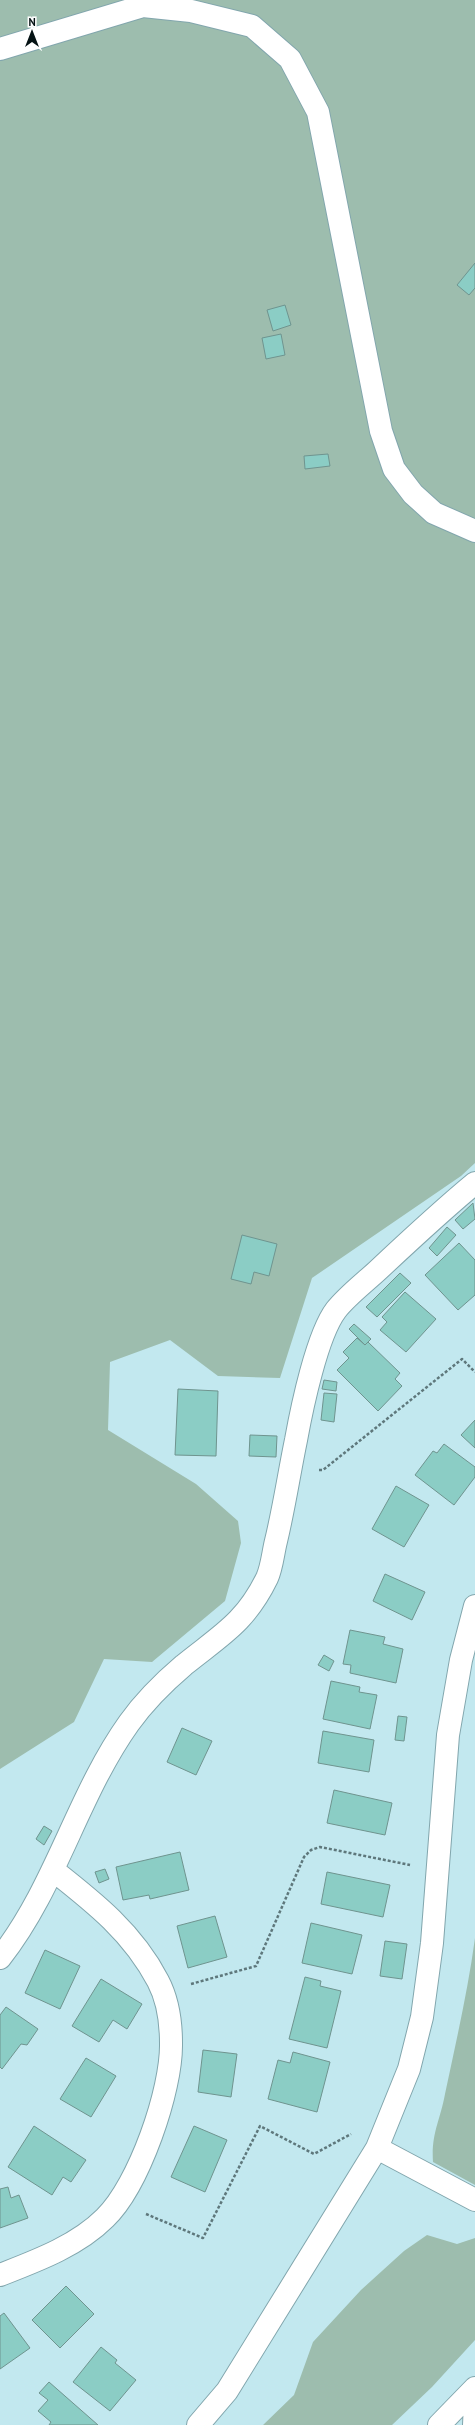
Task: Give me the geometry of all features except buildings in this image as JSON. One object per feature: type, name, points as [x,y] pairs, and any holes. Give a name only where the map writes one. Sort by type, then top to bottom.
[{"type":"street","points":[[0,49],[143,6],[191,10],[252,26],[290,59],[318,112],[381,431],[394,469],[413,494],[434,513],[475,531]]},
{"type":"street","points":[[0,1958],[20,1928],[54,1870],[97,1777],[128,1725],[146,1701],[183,1666],[227,1634],[249,1610],[268,1576],[291,1466],[315,1363],[325,1330],[336,1310],[431,1220],[475,1183]]},
{"type":"street","points":[[198,2425],[227,2391],[380,2140],[409,2069],[422,2017],[432,1943],[448,1735],[461,1660],[475,1606]]},
{"type":"street","points":[[0,2275],[77,2241],[106,2218],[131,2184],[166,2086],[171,2044],[169,2012],[158,1982],[136,1946],[108,1914],[54,1870]]},
{"type":"street","points":[[380,2140],[475,2200]]},
{"type":"street","points":[[439,2425],[475,2388]]},
{"type":"street","points":[[474,2425],[475,2402]]},
{"type":"path","points":[[291,1466],[323,1470],[462,1359],[475,1372]]},
{"type":"path","points":[[162,1992],[256,1966],[304,1857],[311,1850],[325,1848],[438,1871]]},
{"type":"path","points":[[117,2202],[203,2238],[260,2126],[314,2154],[358,2130],[368,2128],[380,2140]]},
{"type":"green space","points":[[0,0],[475,0],[475,1163],[461,1176],[312,1278],[280,1378],[218,1376],[170,1340],[110,1362],[108,1430],[196,1484],[238,1521],[241,1543],[225,1601],[152,1662],[104,1659],[74,1722],[0,1769]]},
{"type":"green space","points":[[475,1938],[475,2185],[433,2162],[433,2143],[462,2016]]},
{"type":"green space","points":[[427,2235],[457,2244],[475,2238],[475,2340],[432,2387],[392,2425],[263,2425],[294,2395],[313,2342],[361,2290],[404,2251]]}]
